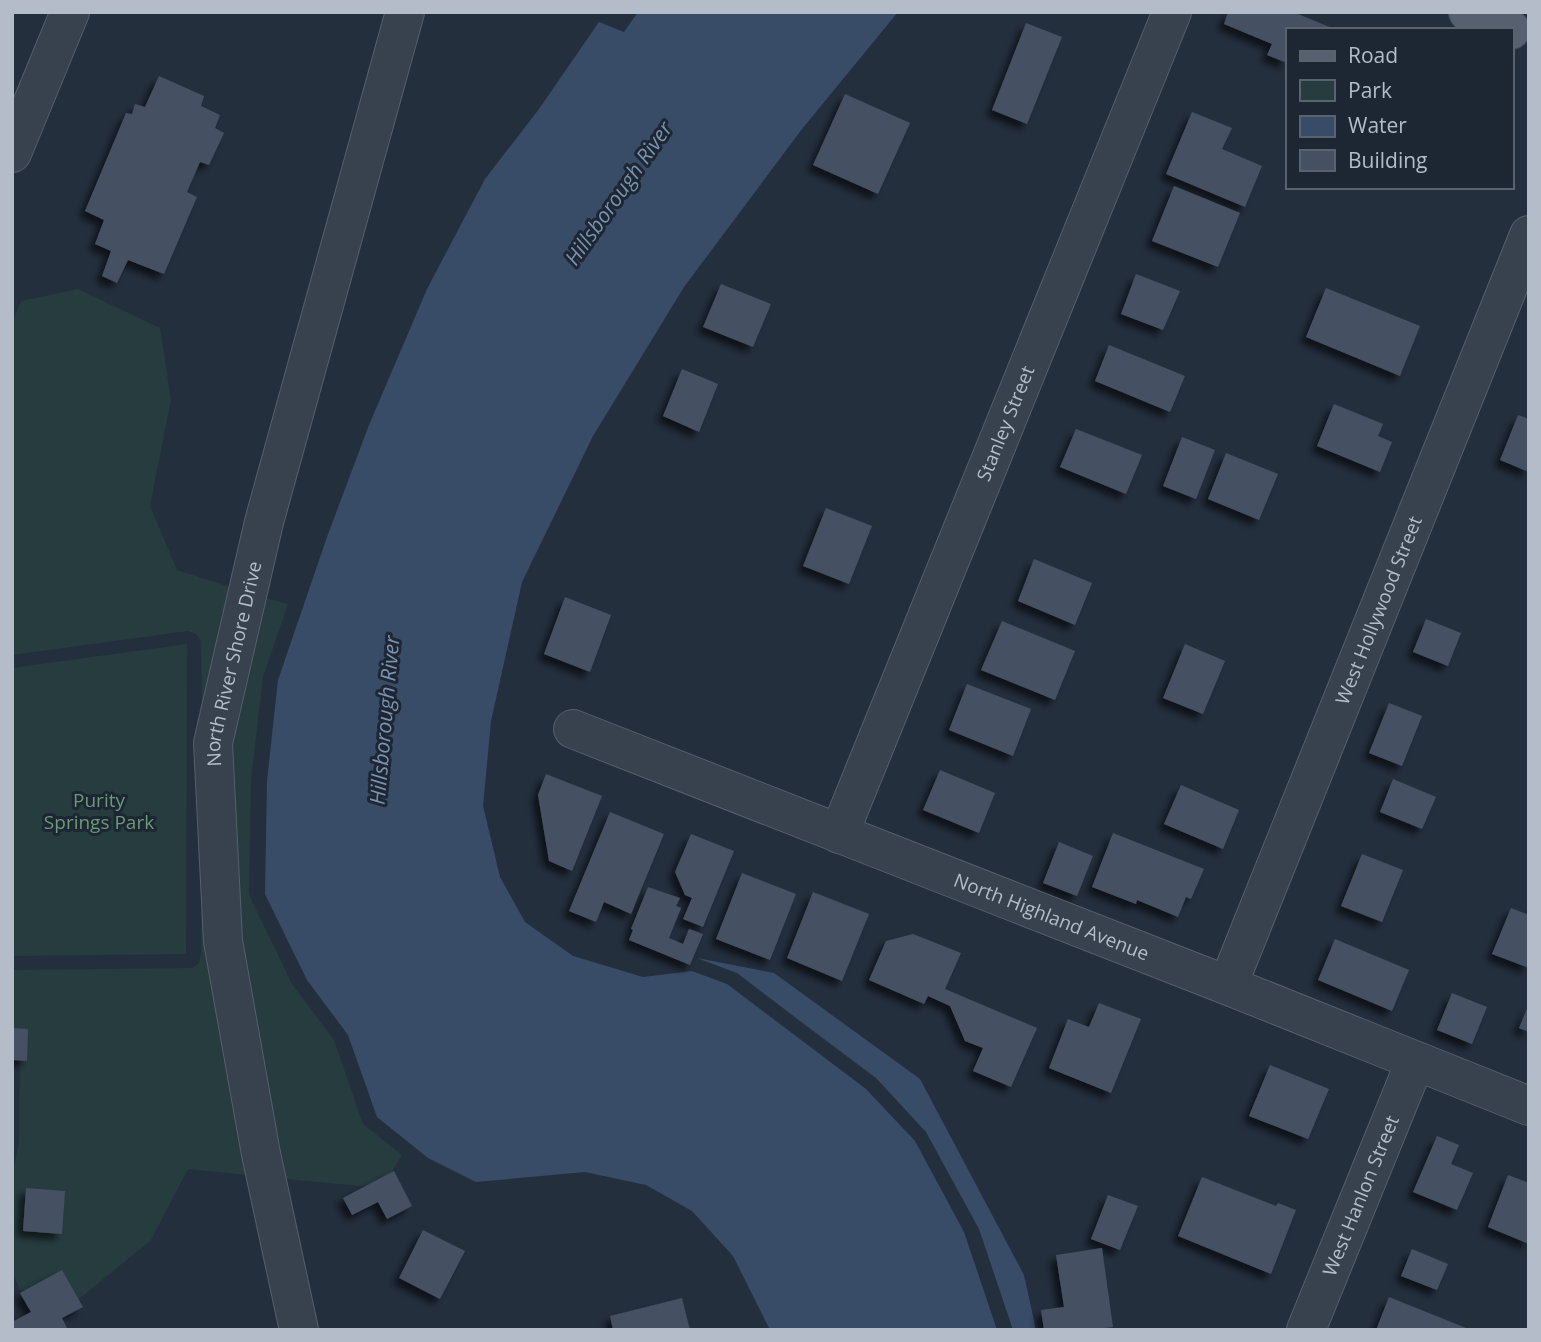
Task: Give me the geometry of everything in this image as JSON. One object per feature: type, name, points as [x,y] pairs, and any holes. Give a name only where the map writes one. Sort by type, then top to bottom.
[{"type":"main road","points":[[1468,12],[1506,28]]},
{"type":"street","points":[[12,153],[70,12]]},
{"type":"street","name":"North River Shore Drive","points":[[299,1330],[261,1154],[223,941],[214,743],[264,522],[405,12]]},
{"type":"street","name":"Stanley Street","points":[[839,834],[1172,12]]},
{"type":"street","name":"West Hollywood Street","points":[[1227,985],[1529,235]]},
{"type":"street","name":"North Highland Avenue","points":[[573,729],[1529,1106]]},
{"type":"street","name":"West Hanlon Street","points":[[1306,1330],[1415,1062]]},
{"type":"green space","points":[[78,289],[160,328],[171,400],[150,506],[177,570],[230,587],[202,711],[201,641],[196,634],[188,631],[12,655],[12,323],[21,301]]},
{"type":"green space","points":[[265,598],[288,604],[263,677],[251,780],[249,893],[292,984],[334,1040],[363,1124],[402,1155],[382,1188],[285,1179],[241,941],[232,746]]},
{"type":"green space","name":"Purity Springs Park","points":[[187,644],[186,954],[12,956],[12,668]]},
{"type":"green space","points":[[202,866],[248,1175],[188,1169],[151,1240],[73,1304],[20,1290],[12,1271],[12,1176],[19,1142],[20,1041],[12,1034],[12,970],[192,968],[199,963],[201,955]]},
{"type":"water","name":"Hillsborough River","points":[[638,12],[898,12],[802,129],[684,287],[593,436],[522,582],[491,721],[483,806],[500,877],[525,922],[573,956],[643,977],[692,971],[727,984],[866,1089],[915,1141],[964,1232],[997,1330],[770,1330],[733,1256],[692,1211],[646,1185],[585,1172],[476,1182],[428,1158],[377,1117],[348,1035],[307,980],[265,894],[267,781],[278,680],[369,425],[427,289],[485,179],[539,109],[599,22],[624,32]]},
{"type":"water","points":[[697,958],[774,973],[920,1079],[1024,1275],[1036,1330],[1013,1330],[979,1229],[926,1132],[876,1078],[737,973]]},
{"type":"building","points":[[1228,12],[1293,12],[1332,28],[1286,28],[1286,63],[1267,55],[1272,44],[1224,24]]},
{"type":"building","points":[[1026,23],[1062,37],[1027,124],[992,110]]},
{"type":"building","points":[[159,76],[204,96],[201,106],[220,115],[215,128],[224,133],[209,165],[200,162],[187,192],[197,197],[164,274],[128,260],[117,283],[102,276],[111,251],[95,244],[104,220],[85,211],[126,113],[132,114],[135,104],[145,107]]},
{"type":"building","points":[[845,94],[910,123],[878,194],[813,165]]},
{"type":"building","points":[[1192,112],[1232,128],[1222,149],[1262,166],[1245,207],[1166,174]]},
{"type":"building","points":[[1174,186],[1240,213],[1218,267],[1152,241]]},
{"type":"building","points":[[1136,274],[1180,291],[1163,330],[1121,314]]},
{"type":"building","points":[[721,284],[771,304],[753,347],[703,327]]},
{"type":"building","points":[[1326,288],[1420,326],[1400,376],[1306,337]]},
{"type":"building","points":[[1109,345],[1185,376],[1170,412],[1095,381]]},
{"type":"building","points":[[682,369],[718,384],[699,432],[663,416]]},
{"type":"building","points":[[1334,404],[1383,424],[1378,436],[1392,442],[1380,472],[1317,446]]},
{"type":"building","points":[[1518,415],[1529,419],[1529,472],[1500,460]]},
{"type":"building","points":[[1076,429],[1142,455],[1126,494],[1060,467]]},
{"type":"building","points":[[1182,437],[1215,450],[1196,499],[1163,486]]},
{"type":"building","points":[[1226,453],[1278,474],[1259,520],[1208,499]]},
{"type":"building","points":[[826,508],[872,526],[849,584],[803,566]]},
{"type":"building","points":[[1034,559],[1092,583],[1075,625],[1018,601]]},
{"type":"building","points":[[565,597],[611,615],[590,672],[544,654]]},
{"type":"building","points":[[1426,619],[1461,633],[1448,666],[1413,652]]},
{"type":"building","points":[[1002,621],[1075,651],[1055,700],[981,670]]},
{"type":"building","points":[[1185,644],[1225,661],[1203,714],[1163,698]]},
{"type":"building","points":[[967,684],[1031,709],[1013,756],[949,730]]},
{"type":"building","points":[[1389,703],[1422,716],[1402,766],[1369,753]]},
{"type":"building","points":[[940,770],[995,793],[979,833],[923,810]]},
{"type":"building","points":[[546,774],[602,796],[572,871],[549,861],[538,795]]},
{"type":"building","points":[[1393,779],[1436,797],[1422,829],[1380,812]]},
{"type":"building","points":[[1181,785],[1239,810],[1223,849],[1164,824]]},
{"type":"building","points":[[610,812],[664,834],[631,914],[604,902],[596,922],[569,911]]},
{"type":"building","points":[[1113,833],[1204,869],[1191,899],[1186,897],[1178,917],[1137,900],[1136,904],[1092,887]]},
{"type":"building","points":[[691,834],[734,851],[703,927],[683,919],[692,898],[685,895],[675,872]]},
{"type":"building","points":[[1059,842],[1093,856],[1077,896],[1043,883]]},
{"type":"building","points":[[1362,854],[1403,870],[1382,922],[1341,906]]},
{"type":"building","points":[[742,873],[796,894],[770,960],[716,939]]},
{"type":"building","points":[[648,887],[680,898],[676,906],[681,908],[669,938],[683,944],[689,929],[703,934],[690,965],[629,940]]},
{"type":"building","points":[[813,892],[869,914],[842,981],[787,958]]},
{"type":"building","points":[[1511,908],[1529,915],[1529,968],[1492,954]]},
{"type":"building","points":[[913,934],[961,953],[945,989],[1037,1028],[1011,1087],[973,1071],[983,1048],[965,1041],[950,1006],[928,996],[924,1004],[869,980],[886,941]]},
{"type":"building","points":[[1335,939],[1409,970],[1392,1011],[1318,980]]},
{"type":"building","points":[[1452,993],[1487,1007],[1472,1044],[1437,1030]]},
{"type":"building","points":[[1099,1003],[1141,1019],[1111,1093],[1049,1068],[1068,1019],[1089,1027]]},
{"type":"building","points":[[1529,1004],[1529,1032],[1519,1028]]},
{"type":"building","points":[[12,1028],[28,1029],[27,1061],[12,1060]]},
{"type":"building","points":[[1270,1065],[1329,1089],[1308,1139],[1249,1116]]},
{"type":"building","points":[[1437,1136],[1459,1145],[1451,1164],[1473,1173],[1457,1210],[1413,1192]]},
{"type":"building","points":[[394,1171],[412,1206],[387,1219],[378,1202],[352,1215],[343,1198]]},
{"type":"building","points":[[1508,1175],[1529,1183],[1529,1244],[1488,1227]]},
{"type":"building","points":[[1202,1177],[1276,1206],[1278,1203],[1296,1210],[1271,1274],[1178,1236]]},
{"type":"building","points":[[26,1188],[65,1191],[62,1234],[23,1231]]},
{"type":"building","points":[[1108,1195],[1138,1206],[1120,1250],[1091,1239]]},
{"type":"building","points":[[423,1230],[465,1251],[440,1299],[399,1278]]},
{"type":"building","points":[[1102,1248],[1113,1327],[1044,1330],[1041,1310],[1064,1307],[1056,1255]]},
{"type":"building","points":[[1412,1249],[1448,1264],[1437,1290],[1401,1276]]},
{"type":"building","points":[[62,1270],[83,1307],[62,1318],[68,1330],[13,1330],[12,1322],[31,1312],[20,1293]]},
{"type":"building","points":[[1389,1297],[1471,1330],[1376,1330]]},
{"type":"building","points":[[682,1298],[690,1330],[613,1330],[610,1316]]}]
